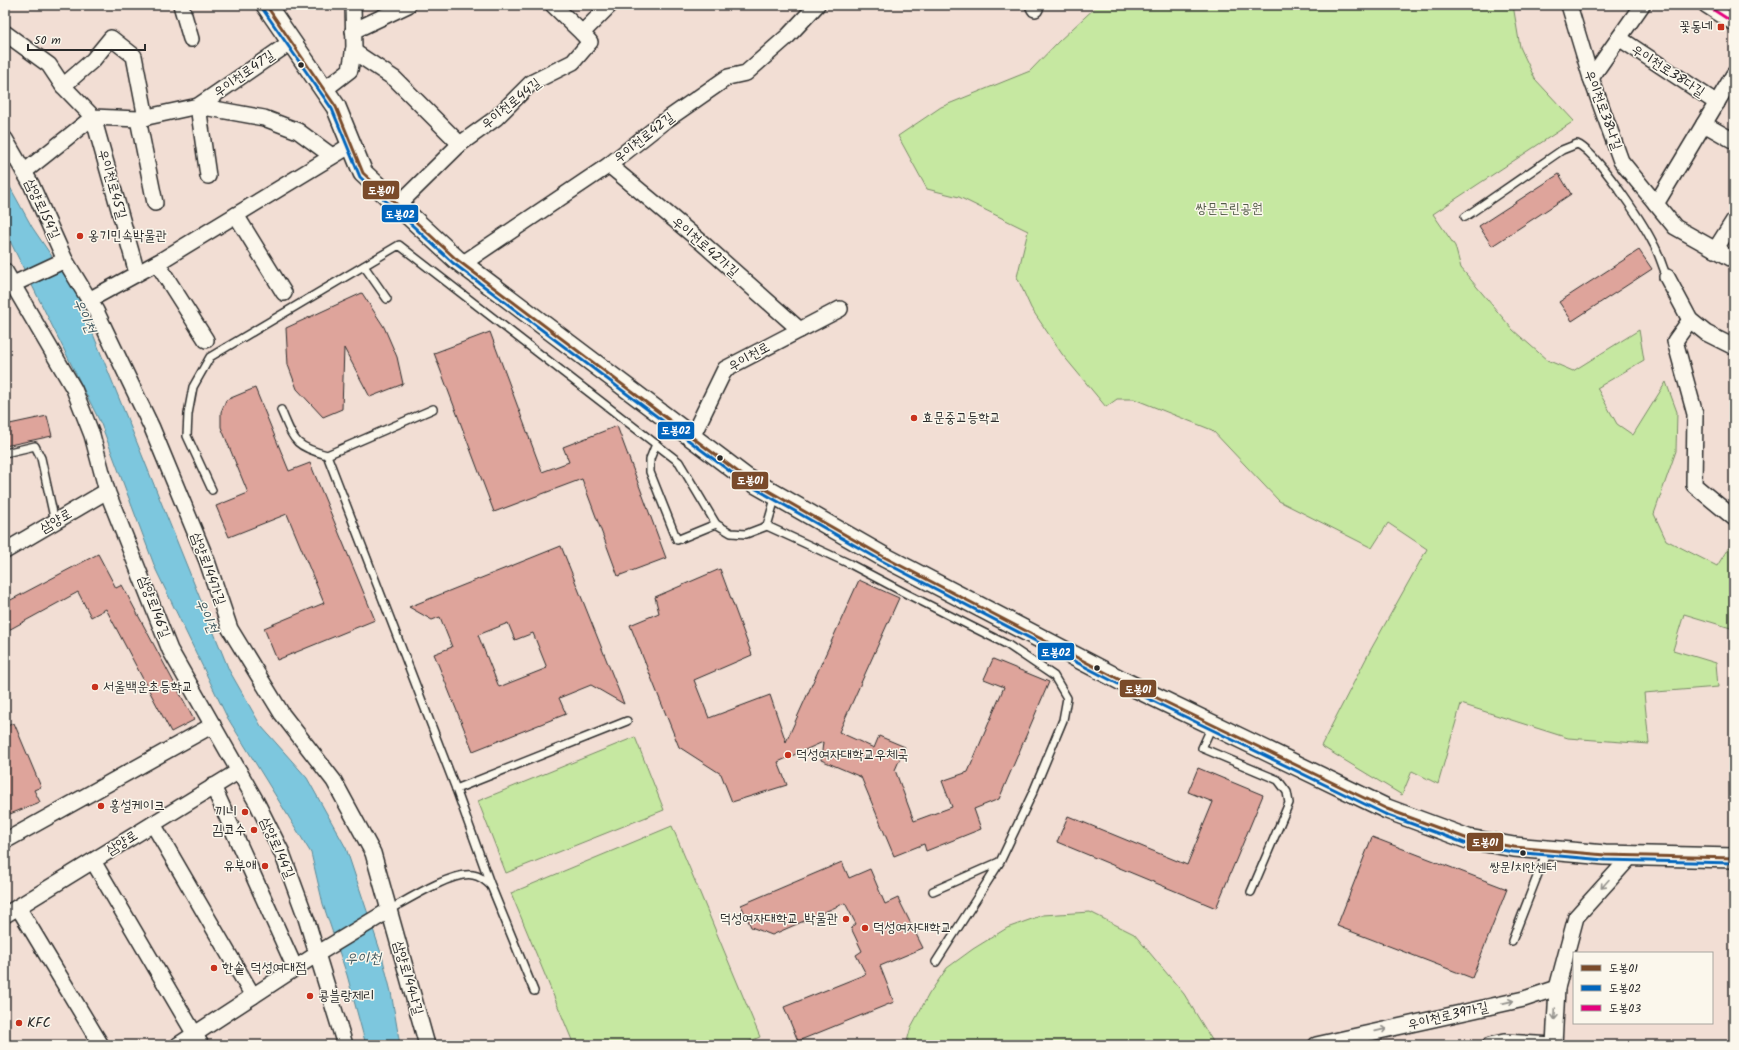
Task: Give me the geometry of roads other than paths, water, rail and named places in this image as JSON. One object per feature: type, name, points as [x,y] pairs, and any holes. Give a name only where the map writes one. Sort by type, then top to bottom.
[{"type":"street","points":[[182,5],[191,39]]},
{"type":"street","points":[[266,5],[336,107],[363,173],[462,264],[746,478],[884,557],[1212,726],[1387,809],[1460,836],[1514,848],[1632,855],[1734,858]]},
{"type":"street","points":[[324,90],[350,70],[353,51],[353,5]]},
{"type":"street","points":[[353,31],[408,5]]},
{"type":"street","points":[[553,5],[582,33],[610,5]]},
{"type":"street","name":"우이천로42길","points":[[462,264],[609,165],[662,123],[728,77],[746,73],[788,36],[817,5]]},
{"type":"street","name":"우이천로38나길","points":[[1569,5],[1591,78],[1622,162],[1675,227],[1734,260]]},
{"type":"street","points":[[1591,78],[1642,5]]},
{"type":"street","points":[[1706,5],[1734,23]]},
{"type":"street","points":[[5,33],[49,65],[63,86],[93,117],[24,172]]},
{"type":"street","name":"우이천로44길","points":[[398,205],[460,144],[496,118],[531,84],[573,62],[590,42],[582,33]]},
{"type":"street","points":[[63,86],[93,60],[111,38],[134,56],[155,203]]},
{"type":"street","name":"우이천로38다길","points":[[1619,38],[1717,103]]},
{"type":"street","name":"우이천로47길","points":[[93,117],[142,118],[198,106],[291,42]]},
{"type":"street","points":[[353,51],[395,79],[424,106],[442,128],[460,144]]},
{"type":"street","points":[[1656,204],[1734,74]]},
{"type":"street","points":[[208,176],[198,106],[264,118],[298,131],[332,156]]},
{"type":"street","name":"우이천로45길","points":[[93,117],[138,273]]},
{"type":"street","points":[[1704,124],[1734,141]]},
{"type":"street","name":"삼양로154길","points":[[5,139],[24,172],[65,260]]},
{"type":"street","points":[[89,300],[157,263],[351,145]]},
{"type":"street","name":"우이천로42가길","points":[[609,165],[700,241],[800,330]]},
{"type":"street","points":[[236,215],[284,293]]},
{"type":"street","points":[[1716,250],[1734,220]]},
{"type":"street","points":[[9,286],[65,260]]},
{"type":"street","name":"삼양로144가길","points":[[65,260],[89,300],[152,428],[207,561],[230,629],[282,714],[334,781],[373,853],[388,911]]},
{"type":"street","points":[[157,263],[206,340]]},
{"type":"street","name":"삼양로146길","points":[[5,271],[9,286],[74,389],[92,435],[107,491],[170,650],[213,725]]},
{"type":"street","points":[[1667,277],[1690,320],[1706,333],[1734,347]]},
{"type":"street","name":"우이천로","points":[[692,437],[725,369],[840,310]]},
{"type":"street","points":[[1690,320],[1675,341],[1695,414],[1694,485],[1734,518]]},
{"type":"street","points":[[1706,333],[1734,337]]},
{"type":"street","name":"삼양로","points":[[5,551],[107,491]]},
{"type":"street","points":[[5,841],[213,725]]},
{"type":"street","name":"삼양로144길","points":[[213,725],[282,853],[306,918],[345,1045]]},
{"type":"street","name":"삼양로","points":[[5,915],[239,771]]},
{"type":"street","points":[[213,786],[295,968]]},
{"type":"street","points":[[153,824],[253,996]]},
{"type":"street","points":[[1490,1045],[1504,1042],[1554,1045],[1557,988],[1576,917],[1632,855]]},
{"type":"street","points":[[93,861],[197,1040]]},
{"type":"street","points":[[18,907],[101,1045]]},
{"type":"street","points":[[178,1045],[197,1040],[253,996],[317,954],[388,911]]},
{"type":"street","name":"삼양로144나길","points":[[388,911],[427,1045]]},
{"type":"street","name":"우이천로39가길","points":[[1316,1045],[1524,999],[1557,988]]},
{"type":"lane","points":[[1465,217],[1562,150],[1577,144],[1588,150],[1633,208],[1654,243],[1667,277]]},
{"type":"lane","points":[[212,490],[188,436],[188,414],[193,387],[210,358],[399,245],[679,462],[716,524],[731,533],[746,534],[768,526],[850,564],[905,594],[1008,645],[1054,676],[1067,698],[1063,720],[1034,790],[1000,862],[936,962]]},
{"type":"lane","points":[[364,266],[387,299]]},
{"type":"lane","points":[[281,410],[294,439],[308,450],[327,455],[433,408]]},
{"type":"lane","points":[[656,444],[650,459],[650,472],[677,540],[716,524]]},
{"type":"lane","points":[[5,452],[35,446],[41,458],[55,522]]},
{"type":"lane","points":[[327,455],[492,886],[534,991]]},
{"type":"lane","points":[[768,526],[776,495]]},
{"type":"lane","points":[[456,789],[627,721]]},
{"type":"lane","points":[[1212,726],[1202,748],[1278,780],[1287,792],[1289,803],[1251,892]]},
{"type":"lane","points":[[1512,941],[1548,851]]},
{"type":"lane","points":[[933,891],[1000,862]]},
{"type":"lane","points":[[388,911],[415,895],[459,875],[473,875],[481,878],[492,886]]},
{"type":"water","name":"우이천","points":[[5,178],[32,227],[76,292],[229,670],[261,726],[307,778],[346,848],[382,956],[391,992],[400,1045],[366,1045],[347,975],[323,904],[311,853],[227,717],[156,570],[101,424],[5,231]]},
{"type":"place","name":"꽃동네","points":[[1721,27]]},
{"type":"place","name":"옹기민속박물관","points":[[80,236]]},
{"type":"place","name":"효문중고등학교","points":[[914,418]]},
{"type":"place","name":"서울백운초등학교","points":[[95,687]]},
{"type":"place","name":"덕성여자대학교우체국","points":[[788,755]]},
{"type":"place","name":"홍설케이크","points":[[101,806]]},
{"type":"place","name":"끼니","points":[[245,812]]},
{"type":"place","name":"김코수","points":[[254,830]]},
{"type":"place","name":"쌍문1치안센터","points":[[1523,853]]},
{"type":"place","name":"유부애","points":[[265,866]]},
{"type":"place","name":"덕성여자대학교 박물관","points":[[846,919]]},
{"type":"place","name":"덕성여자대학교","points":[[865,928]]},
{"type":"place","name":"한솥 덕성여대점","points":[[214,968]]},
{"type":"place","name":"콩블랑제리","points":[[310,996]]},
{"type":"place","name":"KFC","points":[[19,1023]]},
{"type":"park label","name":"쌍문근린공원","points":[[1229,209]]}]
